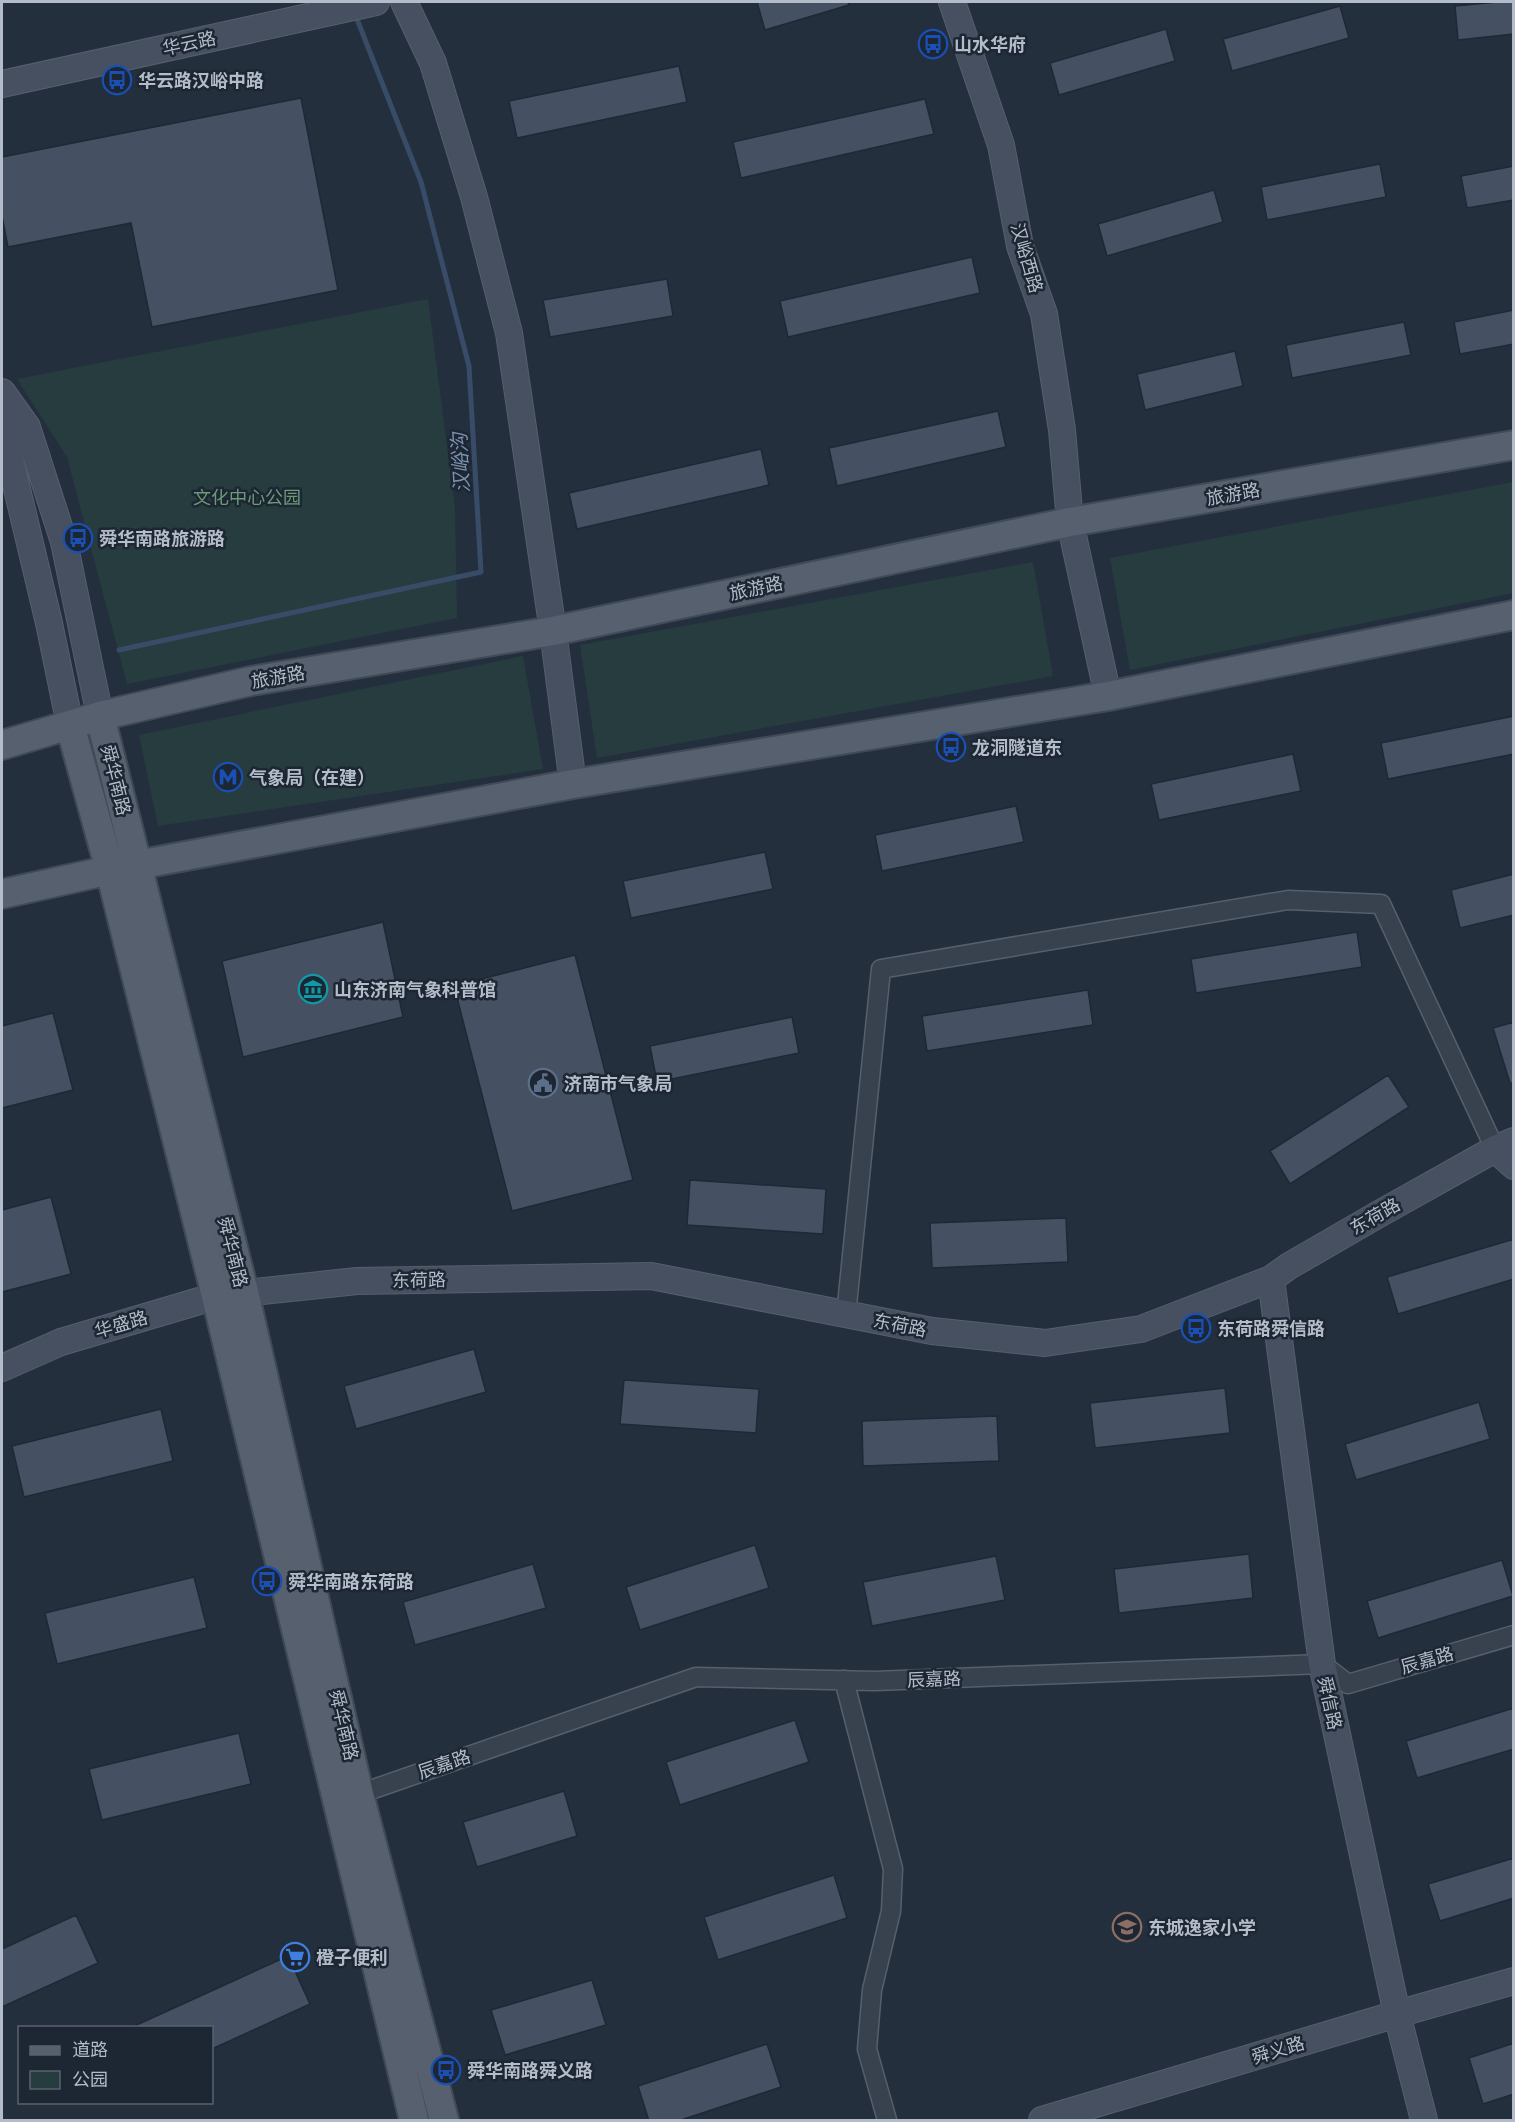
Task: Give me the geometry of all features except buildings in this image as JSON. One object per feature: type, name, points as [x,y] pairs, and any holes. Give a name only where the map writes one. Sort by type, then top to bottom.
[{"type":"main road","name":"旅游路","points":[[2,745],[100,716],[251,681],[553,631],[1070,522],[1514,445]]},
{"type":"main road","points":[[2,894],[110,870],[573,784],[1108,696],[1514,615]]},
{"type":"main road","name":"舜华南路","points":[[100,716],[138,866],[230,1294],[414,2121]]},
{"type":"main road","name":"舜华南路","points":[[70,725],[230,1294],[444,2121]]},
{"type":"street","points":[[404,2],[433,63],[474,197],[509,333],[573,784]]},
{"type":"street","name":"汉峪西路","points":[[952,2],[1001,146],[1020,246],[1044,315],[1062,430],[1070,522],[1108,696]]},
{"type":"street","name":"华云路","points":[[2,84],[360,5]]},
{"type":"street","name":"舜华南路","points":[[2,392],[27,427],[64,542],[100,716]]},
{"type":"street","name":"舜华南路","points":[[2,426],[49,623],[70,725]]},
{"type":"street","points":[[846,1314],[881,969],[1288,900],[1380,904],[1514,1166]]},
{"type":"street","name":"东荷路","points":[[230,1294],[357,1281],[651,1276],[932,1331],[1045,1343],[1141,1329],[1271,1279],[1319,1248],[1504,1145]]},
{"type":"street","name":"舜信路","points":[[1271,1279],[1322,1664],[1397,2014],[1424,2121]]},
{"type":"street","name":"华盛路","points":[[2,1368],[61,1342],[230,1294]]},
{"type":"street","name":"辰嘉路","points":[[360,1794],[696,1677],[875,1681],[1322,1664],[1348,1684],[1514,1635]]},
{"type":"street","points":[[844,1680],[892,1869],[891,1911],[872,1990],[867,2049],[887,2121]]},
{"type":"street","name":"舜义路","points":[[1042,2121],[1397,2014],[1514,1982]]},
{"type":"green space","name":"文化中心公园","points":[[428,299],[455,508],[457,618],[127,684],[67,457],[17,379]]},
{"type":"green space","points":[[1513,482],[1513,593],[1130,670],[1110,558]]},
{"type":"green space","points":[[1033,562],[1053,676],[597,758],[580,645]]},
{"type":"green space","points":[[523,656],[543,769],[158,826],[139,735]]},
{"type":"waterway","name":"汉峪沟","points":[[119,650],[481,572],[469,366],[421,182],[355,14]]},
{"type":"place","name":"山水华府","points":[[933,44]]},
{"type":"place","name":"华云路汉峪中路","points":[[117,80]]},
{"type":"place","name":"舜华南路旅游路","points":[[78,538]]},
{"type":"place","name":"龙洞隧道东","points":[[951,747]]},
{"type":"place","name":"气象局（在建）","points":[[228,777]]},
{"type":"place","name":"山东济南气象科普馆","points":[[313,989]]},
{"type":"place","name":"济南市气象局","points":[[543,1083]]},
{"type":"place","name":"东荷路舜信路","points":[[1196,1328]]},
{"type":"place","name":"舜华南路东荷路","points":[[267,1581]]},
{"type":"place","name":"东城逸家小学","points":[[1127,1927]]},
{"type":"place","name":"橙子便利","points":[[295,1957]]},
{"type":"place","name":"舜华南路舜义路","points":[[446,2070]]}]
